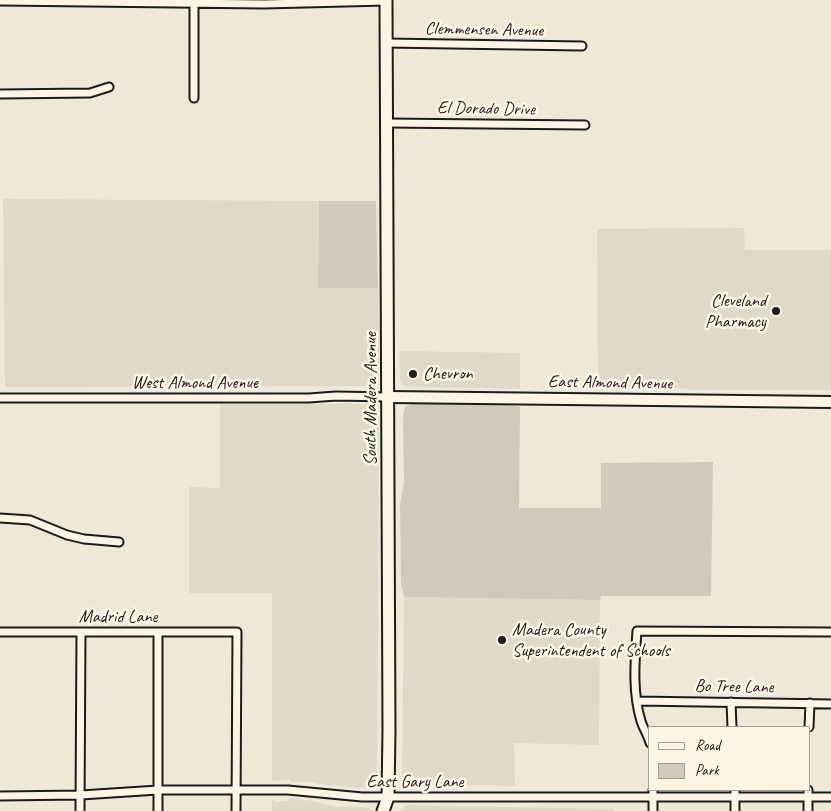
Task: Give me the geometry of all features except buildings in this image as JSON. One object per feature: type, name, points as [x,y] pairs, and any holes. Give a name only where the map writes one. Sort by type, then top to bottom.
[{"type":"main road","name":"South Madera Avenue","points":[[383,811],[388,797],[389,396],[386,1]]},
{"type":"main road","name":"East Almond Avenue","points":[[389,396],[831,402]]},
{"type":"main road","name":"South Madera Avenue","points":[[388,797],[393,811]]},
{"type":"street","points":[[0,1],[386,1]]},
{"type":"street","points":[[194,2],[194,98]]},
{"type":"street","name":"Clemmensen Avenue","points":[[386,43],[582,46]]},
{"type":"street","points":[[0,94],[90,93],[109,86]]},
{"type":"street","name":"El Dorado Drive","points":[[387,123],[585,125]]},
{"type":"street","name":"West Almond Avenue","points":[[0,398],[309,398],[389,396]]},
{"type":"street","points":[[0,518],[30,520],[84,539],[119,542]]},
{"type":"street","points":[[648,738],[641,722],[637,701],[635,666],[637,631],[831,632]]},
{"type":"street","name":"Madrid Lane","points":[[0,632],[237,632],[236,790]]},
{"type":"street","points":[[80,811],[81,632]]},
{"type":"street","points":[[158,632],[158,811]]},
{"type":"street","name":"Bo Tree Lane","points":[[637,701],[831,704]]},
{"type":"street","points":[[731,702],[732,726]]},
{"type":"street","points":[[809,726],[810,703]]},
{"type":"street","name":"East Gary Lane","points":[[0,796],[80,796],[158,790],[288,790],[346,796],[388,797],[653,794],[808,794],[831,797]]},
{"type":"street","points":[[236,790],[236,811]]},
{"type":"street","points":[[653,794],[653,811]]},
{"type":"street","points":[[735,794],[735,811]]},
{"type":"street","points":[[808,794],[808,811]]},
{"type":"shaded area","points":[[3,199],[319,201],[318,288],[378,288],[379,377],[377,383],[371,386],[5,387]]},
{"type":"shaded area","points":[[744,228],[745,250],[831,250],[831,390],[693,390],[651,388],[647,385],[637,387],[635,390],[598,389],[597,229]]},
{"type":"shaded area","points":[[399,351],[520,353],[520,389],[408,387],[403,385],[400,380]]},
{"type":"shaded area","points":[[220,404],[371,404],[376,407],[379,413],[377,778],[374,784],[368,788],[291,782],[289,779],[272,781],[272,593],[189,593],[189,487],[220,488]]},
{"type":"shaded area","points":[[404,597],[600,600],[599,745],[514,743],[515,786],[413,784],[406,781],[402,776]]},
{"type":"shaded area","points":[[291,798],[337,807],[363,807],[373,811],[272,811],[272,799],[276,802],[288,801]]},
{"type":"shaded area","points":[[406,805],[613,809],[613,811],[400,811]]},
{"type":"green space","points":[[319,201],[376,201],[378,288],[318,288]]},
{"type":"green space","points":[[413,403],[500,404],[520,407],[519,508],[601,508],[601,463],[713,462],[711,596],[601,596],[600,600],[404,597],[401,583],[400,504],[404,483],[403,415],[405,407]]},
{"type":"place","name":"Cleveland Pharmacy","points":[[776,311]]},
{"type":"place","name":"Chevron","points":[[413,374]]},
{"type":"place","name":"Madera County Superintendent of Schools","points":[[502,640]]}]
